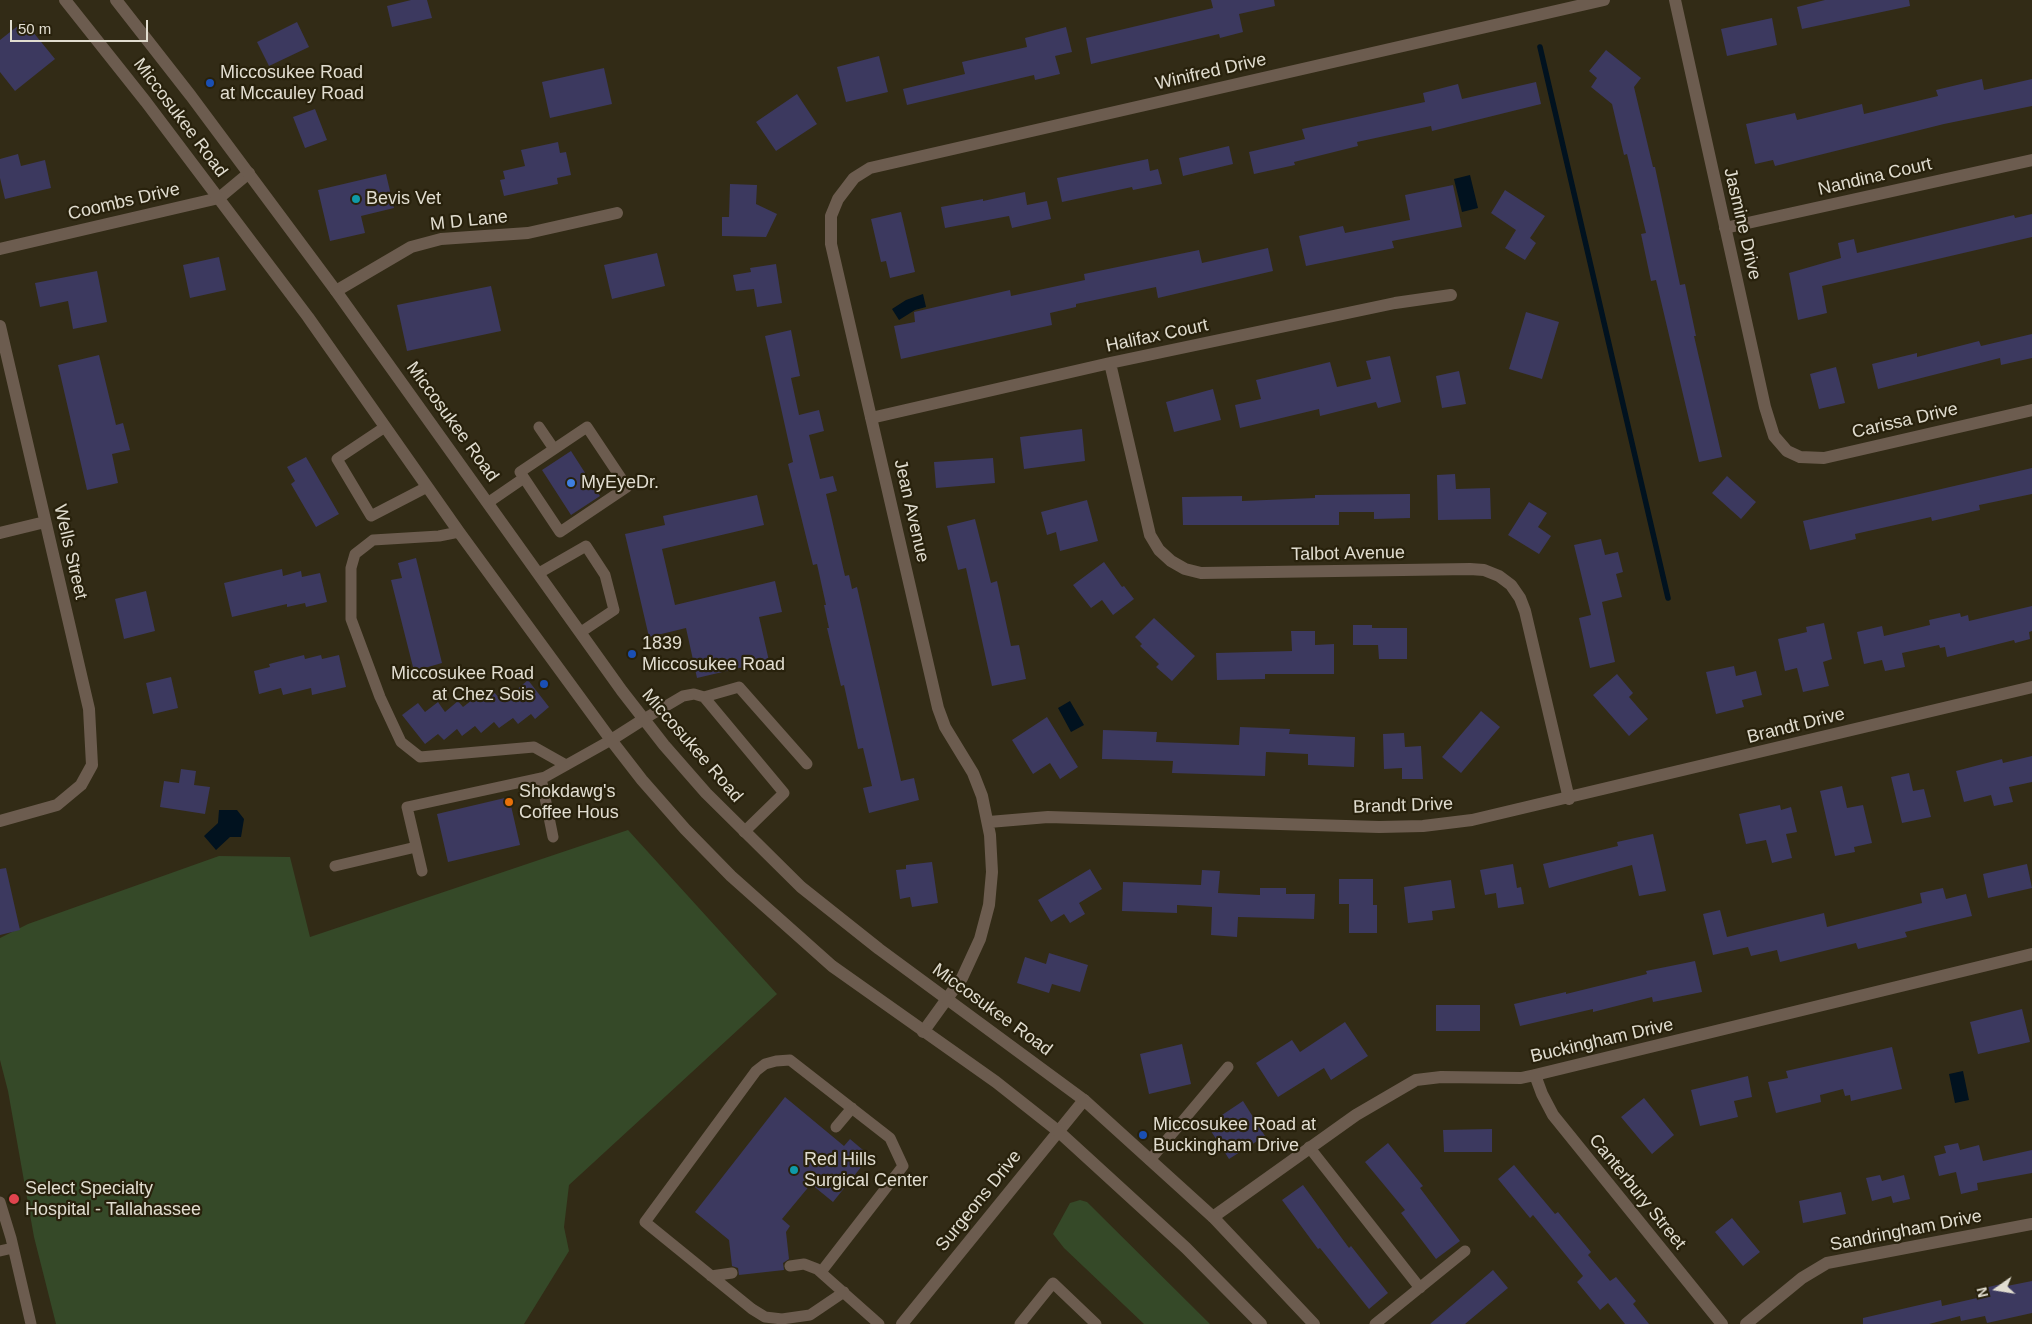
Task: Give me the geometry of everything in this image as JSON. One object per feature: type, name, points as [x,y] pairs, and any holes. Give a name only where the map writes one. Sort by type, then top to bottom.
[{"type":"street","name":"Miccosukee Road","points":[[65,0],[219,198],[611,740],[642,780],[685,829],[731,876],[832,966],[996,1082],[1058,1131],[1186,1248],[1261,1324]]},
{"type":"street","name":"Miccosukee Road","points":[[117,0],[336,291],[644,719],[706,793],[802,887],[879,949],[1084,1100],[1213,1217],[1314,1324]]},
{"type":"street","name":"Winifred Drive","points":[[838,199],[854,178],[870,168],[1604,0]]},
{"type":"street","name":"Jasmine Drive","points":[[1675,0],[1769,423],[1774,436],[1787,451]]},
{"type":"street","name":"Nandina Court","points":[[1725,228],[2032,160]]},
{"type":"street","name":"Coombs Drive","points":[[0,249],[219,198],[249,173]]},
{"type":"street","name":"Jean Avenue","points":[[838,199],[831,216],[831,244],[938,708],[945,727],[973,773],[989,822]]},
{"type":"street","name":"M D Lane","points":[[336,291],[411,247],[441,239],[528,233],[616,213]]},
{"type":"street","name":"Halifax Court","points":[[872,418],[1110,363],[1395,303],[1451,295]]},
{"type":"street","name":"Wells Street","points":[[0,326],[89,709],[92,765],[81,785],[57,805],[0,821]]},
{"type":"street","name":"Talbot Avenue","points":[[1110,363],[1150,534],[1159,550],[1178,565],[1201,573],[1470,569],[1484,570],[1499,576],[1511,585],[1520,598],[1525,611],[1570,799]]},
{"type":"street","name":"Carissa Drive","points":[[1787,451],[1800,457],[1824,458],[2032,410]]},
{"type":"street","points":[[0,533],[45,522]]},
{"type":"street","name":"Brandt Drive","points":[[989,822],[1048,817],[1379,827],[1423,826],[1472,820],[1570,799],[2032,687]]},
{"type":"street","points":[[611,740],[644,719]]},
{"type":"street","points":[[923,1032],[962,978],[980,939],[989,905],[992,872],[989,822]]},
{"type":"street","name":"Buckingham Drive","points":[[1213,1217],[1356,1115],[1416,1080],[1441,1077],[1521,1078],[2032,954]]},
{"type":"street","name":"Canterbury Street","points":[[1535,1075],[1553,1115],[1722,1324]]},
{"type":"street","name":"Surgeons Drive","points":[[902,1324],[1084,1100]]},
{"type":"street","name":"Sandringham Drive","points":[[1746,1324],[1802,1278],[1827,1263],[2032,1224]]},
{"type":"lane","points":[[385,427],[337,459],[371,516],[427,487]]},
{"type":"lane","points":[[539,427],[554,449]]},
{"type":"lane","points":[[586,427],[627,487],[560,532],[524,478],[520,472],[586,427]]},
{"type":"lane","points":[[489,502],[524,478]]},
{"type":"lane","points":[[459,532],[439,536],[373,540],[355,554],[351,568],[351,619],[380,696],[401,742],[420,757],[534,747],[566,765]]},
{"type":"lane","points":[[539,573],[586,546],[604,575],[614,610],[581,632]]},
{"type":"lane","points":[[644,719],[683,696],[694,694],[704,697],[739,687],[807,764]]},
{"type":"lane","points":[[704,697],[784,793],[744,832]]},
{"type":"lane","points":[[422,871],[407,807],[540,778],[611,740]]},
{"type":"lane","points":[[540,778],[553,837]]},
{"type":"lane","points":[[335,866],[416,847]]},
{"type":"lane","points":[[821,1272],[903,1166],[890,1138],[790,1060],[765,1064],[756,1071],[645,1222],[765,1317],[782,1319],[810,1315],[844,1292]]},
{"type":"lane","points":[[1150,1160],[1228,1067]]},
{"type":"lane","points":[[836,1127],[852,1108]]},
{"type":"lane","points":[[1309,1147],[1420,1288]]},
{"type":"lane","points":[[0,1202],[31,1324]]},
{"type":"lane","points":[[0,1251],[13,1248]]},
{"type":"lane","points":[[1375,1324],[1465,1252]]},
{"type":"lane","points":[[790,1266],[804,1264],[821,1272],[879,1324]]},
{"type":"lane","points":[[711,1276],[732,1274]]},
{"type":"lane","points":[[1020,1324],[1053,1283],[1090,1322]]},
{"type":"green space","points":[[628,830],[777,994],[569,1185],[564,1227],[569,1251],[524,1324],[56,1324],[34,1237],[8,1091],[0,1060],[0,938],[28,924],[219,856],[290,857],[310,937]]},
{"type":"green space","points":[[1080,1200],[1087,1202],[1210,1324],[1144,1324],[1064,1248],[1053,1234],[1070,1203]]},
{"type":"water","points":[[1470,175],[1478,208],[1462,212],[1454,179]]},
{"type":"water","points":[[923,294],[926,307],[915,310],[899,320],[892,309],[906,300]]},
{"type":"water","points":[[1070,701],[1084,725],[1071,732],[1058,708]]},
{"type":"water","points":[[219,810],[237,810],[244,819],[241,837],[230,837],[216,850],[204,836],[218,823]]},
{"type":"water","points":[[1963,1071],[1969,1100],[1955,1103],[1949,1074]]},
{"type":"building","points":[[411,0],[427,0],[432,18],[392,27],[387,6]]},
{"type":"building","points":[[1211,0],[1274,0],[1275,6],[1239,14],[1243,32],[1220,38],[1219,34],[1091,64],[1086,38],[1213,8]]},
{"type":"building","points":[[1825,0],[1909,0],[1910,6],[1802,29],[1797,7]]},
{"type":"building","points":[[1772,18],[1777,45],[1727,56],[1721,29]]},
{"type":"building","points":[[24,21],[55,59],[15,91],[0,72],[0,40]]},
{"type":"building","points":[[297,22],[309,47],[269,66],[257,42]]},
{"type":"building","points":[[1066,27],[1072,52],[1055,56],[1060,74],[1035,80],[1034,75],[907,105],[903,89],[965,74],[962,62],[1027,47],[1025,38]]},
{"type":"building","points":[[1606,50],[1641,78],[1634,87],[1653,167],[1655,167],[1680,285],[1685,284],[1696,336],[1694,336],[1722,457],[1699,462],[1656,280],[1651,281],[1641,234],[1646,233],[1627,154],[1624,155],[1612,104],[1591,87],[1597,78],[1589,71]]},
{"type":"building","points":[[879,56],[888,92],[846,102],[837,67]]},
{"type":"building","points":[[604,68],[612,104],[550,118],[542,82]]},
{"type":"building","points":[[1982,79],[1984,90],[2032,79],[2032,106],[1944,124],[1775,166],[1773,160],[1755,164],[1746,124],[1795,113],[1797,120],[1862,104],[1864,114],[1938,96],[1936,90]]},
{"type":"building","points":[[1536,82],[1541,104],[1432,131],[1431,126],[1357,142],[1358,146],[1294,162],[1295,165],[1254,174],[1249,152],[1305,139],[1302,129],[1425,102],[1423,93],[1458,84],[1462,99]]},
{"type":"building","points":[[797,94],[817,124],[776,151],[756,122]]},
{"type":"building","points":[[315,109],[327,140],[305,148],[293,117]]},
{"type":"building","points":[[558,142],[560,153],[566,152],[571,175],[557,178],[558,184],[504,196],[500,180],[505,179],[503,171],[525,166],[521,150]]},
{"type":"building","points":[[1229,146],[1233,164],[1183,176],[1179,158]]},
{"type":"building","points":[[18,154],[21,166],[45,160],[51,188],[5,199],[0,178],[0,159]]},
{"type":"building","points":[[1148,159],[1150,171],[1158,169],[1162,184],[1133,190],[1132,187],[1062,202],[1057,178]]},
{"type":"building","name":"Bevis Vet","points":[[386,174],[394,208],[361,216],[365,233],[330,241],[318,190]]},
{"type":"building","points":[[730,184],[757,185],[756,204],[777,214],[766,237],[722,236],[722,217],[729,217]]},
{"type":"building","points":[[1453,185],[1462,227],[1392,241],[1394,248],[1306,266],[1299,236],[1343,226],[1345,233],[1410,220],[1405,195]]},
{"type":"building","points":[[1505,190],[1545,216],[1530,238],[1536,243],[1525,260],[1505,248],[1516,230],[1491,213]]},
{"type":"building","points":[[1025,192],[1027,205],[1047,201],[1051,219],[1012,228],[1009,216],[945,228],[941,207]]},
{"type":"building","points":[[901,212],[915,272],[890,278],[886,261],[881,262],[871,219]]},
{"type":"building","points":[[2032,214],[2032,237],[1822,286],[1827,313],[1798,320],[1789,273],[1841,258],[1838,243],[1854,239],[1857,253],[2014,215],[2015,218]]},
{"type":"building","points":[[1268,248],[1273,271],[1158,298],[1156,287],[1076,304],[1076,307],[1050,313],[1052,325],[901,359],[894,326],[915,322],[914,312],[1010,290],[1011,296],[1085,280],[1084,274],[1199,250],[1202,263]]},
{"type":"building","points":[[657,253],[665,286],[612,299],[604,265]]},
{"type":"building","points":[[219,257],[226,290],[190,298],[183,265]]},
{"type":"building","points":[[776,264],[782,303],[757,307],[754,289],[736,291],[733,275],[751,272],[750,268]]},
{"type":"building","points":[[97,271],[107,322],[73,329],[68,301],[40,307],[35,283]]},
{"type":"building","points":[[491,286],[501,331],[407,351],[397,305]]},
{"type":"building","points":[[1526,312],[1559,322],[1542,379],[1509,369]]},
{"type":"building","points":[[791,330],[800,376],[791,378],[799,415],[819,410],[824,431],[809,435],[820,479],[833,476],[837,491],[826,494],[845,576],[849,575],[852,589],[857,587],[901,781],[914,778],[919,800],[869,813],[863,788],[872,786],[863,748],[858,749],[844,685],[841,686],[827,628],[829,628],[824,605],[826,605],[817,564],[813,565],[788,464],[793,462],[765,336]]},
{"type":"building","points":[[2032,334],[2032,358],[2001,365],[2000,358],[1878,389],[1872,364],[1917,353],[1917,357],[1979,341],[1981,346]]},
{"type":"building","points":[[99,355],[116,425],[123,423],[130,450],[112,454],[118,483],[87,490],[58,365]]},
{"type":"building","points":[[1390,356],[1401,402],[1378,408],[1376,402],[1320,416],[1319,409],[1240,428],[1235,405],[1261,399],[1256,380],[1330,362],[1337,387],[1371,379],[1366,361]]},
{"type":"building","points":[[1836,367],[1845,403],[1819,409],[1810,374]]},
{"type":"building","points":[[1459,371],[1466,404],[1442,408],[1436,376]]},
{"type":"building","points":[[1213,389],[1221,420],[1174,432],[1166,402]]},
{"type":"building","points":[[1082,429],[1085,461],[1024,469],[1020,437]]},
{"type":"building","name":"MyEyeDr.","points":[[571,451],[600,496],[571,515],[542,470]]},
{"type":"building","points":[[306,457],[339,514],[316,527],[291,484],[295,481],[287,467]]},
{"type":"building","points":[[993,458],[995,483],[936,488],[934,462]]},
{"type":"building","points":[[2032,468],[2032,494],[1979,505],[1980,510],[1932,521],[1931,517],[1855,534],[1856,539],[1810,550],[1803,521]]},
{"type":"building","points":[[1455,474],[1456,489],[1490,488],[1491,519],[1438,520],[1437,475]]},
{"type":"building","points":[[1727,476],[1756,502],[1741,519],[1712,493]]},
{"type":"building","points":[[1410,494],[1410,518],[1374,519],[1374,512],[1339,512],[1339,525],[1183,525],[1182,497],[1242,496],[1242,501],[1315,498],[1315,495]]},
{"type":"building","points":[[757,495],[764,525],[662,549],[675,605],[775,581],[782,612],[759,617],[769,661],[697,678],[686,628],[649,637],[625,534],[665,525],[663,516]]},
{"type":"building","points":[[1087,500],[1098,541],[1060,551],[1056,532],[1047,535],[1041,512]]},
{"type":"building","points":[[1529,502],[1547,513],[1538,527],[1551,536],[1539,554],[1508,535]]},
{"type":"building","points":[[975,519],[991,583],[997,581],[1011,646],[1019,645],[1026,679],[992,686],[966,568],[958,570],[947,526]]},
{"type":"building","points":[[1601,539],[1605,555],[1618,552],[1623,572],[1616,574],[1622,597],[1602,602],[1615,662],[1590,668],[1579,618],[1591,615],[1574,545]]},
{"type":"building","points":[[416,558],[442,663],[414,671],[391,580],[402,578],[398,563]]},
{"type":"building","points":[[1104,562],[1122,587],[1124,586],[1134,599],[1113,615],[1102,600],[1091,608],[1073,585]]},
{"type":"building","points":[[282,569],[283,576],[301,571],[302,577],[320,573],[327,602],[306,607],[305,603],[287,607],[287,604],[232,617],[224,583]]},
{"type":"building","points":[[146,591],[155,631],[124,639],[115,599]]},
{"type":"building","points":[[2032,606],[2032,631],[2029,632],[2030,639],[2015,643],[2014,640],[1947,657],[1945,647],[1940,648],[1939,645],[1902,653],[1905,667],[1885,671],[1882,660],[1864,664],[1857,632],[1882,626],[1884,636],[1930,625],[1929,620],[1960,613],[1961,617],[1968,615],[1969,621]]},
{"type":"building","points":[[1154,618],[1195,656],[1172,681],[1156,667],[1159,664],[1140,646],[1142,644],[1135,637]]},
{"type":"building","points":[[1824,623],[1832,659],[1823,662],[1829,686],[1803,692],[1797,668],[1785,671],[1778,639],[1807,632],[1806,627]]},
{"type":"building","points":[[1353,625],[1372,625],[1372,628],[1407,628],[1407,659],[1379,659],[1378,645],[1353,645]]},
{"type":"building","points":[[1291,631],[1315,631],[1315,645],[1334,644],[1334,674],[1265,674],[1265,679],[1217,680],[1216,653],[1292,651]]},
{"type":"building","points":[[304,655],[305,659],[321,655],[322,659],[339,655],[346,687],[312,695],[311,688],[283,695],[281,688],[259,694],[254,671],[270,667],[269,664]]},
{"type":"building","points":[[1734,666],[1736,676],[1756,671],[1762,695],[1742,700],[1744,707],[1716,714],[1706,672]]},
{"type":"building","points":[[1617,674],[1633,693],[1629,697],[1648,719],[1629,736],[1593,695]]},
{"type":"building","points":[[171,677],[178,708],[153,714],[146,683]]},
{"type":"building","points":[[528,680],[549,707],[535,719],[531,714],[518,724],[513,718],[499,728],[494,722],[481,733],[475,726],[462,736],[457,729],[444,740],[438,734],[425,744],[402,715],[418,703],[425,712],[438,702],[445,712],[458,701],[463,707],[476,697],[480,701],[493,691],[499,698],[511,688],[514,692]]},
{"type":"building","points":[[1481,711],[1500,727],[1461,773],[1442,757]]},
{"type":"building","points":[[1047,717],[1078,767],[1060,779],[1050,763],[1033,774],[1012,740]]},
{"type":"building","points":[[1240,727],[1290,729],[1289,734],[1355,737],[1354,767],[1308,765],[1308,754],[1266,752],[1265,776],[1172,773],[1173,761],[1102,759],[1103,730],[1157,732],[1156,742],[1239,745]]},
{"type":"building","points":[[1404,733],[1405,747],[1421,746],[1423,779],[1402,779],[1402,768],[1384,769],[1383,734]]},
{"type":"building","points":[[2032,756],[2032,782],[2009,787],[2013,802],[1994,806],[1991,795],[1964,802],[1956,771],[2002,759],[2003,763]]},
{"type":"building","points":[[181,769],[196,771],[194,785],[210,787],[205,814],[160,807],[164,781],[179,783]]},
{"type":"building","points":[[1909,773],[1913,791],[1924,789],[1931,817],[1902,823],[1891,777]]},
{"type":"building","points":[[1842,786],[1847,808],[1863,805],[1872,843],[1854,847],[1855,852],[1835,856],[1820,791]]},
{"type":"building","points":[[509,797],[520,845],[448,862],[437,814]]},
{"type":"building","points":[[1780,805],[1781,810],[1791,807],[1797,832],[1786,834],[1792,858],[1772,863],[1766,840],[1746,844],[1739,814]]},
{"type":"building","points":[[1653,834],[1666,891],[1639,896],[1632,865],[1549,888],[1543,864],[1618,846],[1617,842]]},
{"type":"building","points":[[932,862],[938,903],[912,907],[910,897],[900,899],[896,870],[906,869],[906,865]]},
{"type":"building","points":[[1513,864],[1517,888],[1521,887],[1524,904],[1498,908],[1496,893],[1485,895],[1480,870]]},
{"type":"building","points":[[2027,864],[2032,888],[1988,898],[1983,874]]},
{"type":"building","points":[[6,868],[20,930],[0,935],[0,869]]},
{"type":"building","points":[[1090,869],[1102,889],[1079,903],[1085,914],[1070,923],[1064,914],[1051,922],[1038,900]]},
{"type":"building","points":[[1202,870],[1220,871],[1218,893],[1260,895],[1260,888],[1286,888],[1286,894],[1315,894],[1314,919],[1238,917],[1237,937],[1211,935],[1212,907],[1177,905],[1177,913],[1122,911],[1123,882],[1201,885]]},
{"type":"building","points":[[1339,879],[1373,879],[1373,905],[1377,905],[1377,933],[1349,933],[1349,904],[1339,904]]},
{"type":"building","points":[[1451,880],[1455,908],[1432,911],[1433,920],[1408,923],[1404,887]]},
{"type":"building","points":[[1943,888],[1946,899],[1966,894],[1972,916],[1905,932],[1907,937],[1858,949],[1856,943],[1780,962],[1777,950],[1751,956],[1748,947],[1713,955],[1703,914],[1720,910],[1727,937],[1824,913],[1827,927],[1922,903],[1920,893]]},
{"type":"building","points":[[1049,953],[1088,965],[1080,992],[1052,984],[1049,993],[1017,983],[1025,957],[1046,964]]},
{"type":"building","points":[[1695,961],[1702,992],[1653,1002],[1652,997],[1593,1012],[1593,1009],[1520,1026],[1514,1004],[1566,992],[1566,994],[1647,974],[1646,971]]},
{"type":"building","points":[[1436,1005],[1480,1005],[1480,1031],[1436,1031]]},
{"type":"building","points":[[2022,1009],[2030,1042],[1978,1054],[1970,1022]]},
{"type":"building","points":[[1345,1022],[1368,1056],[1331,1080],[1324,1068],[1278,1097],[1256,1063],[1292,1040],[1300,1052]]},
{"type":"building","points":[[1182,1044],[1191,1084],[1149,1094],[1140,1054]]},
{"type":"building","points":[[1892,1047],[1902,1089],[1851,1101],[1850,1095],[1845,1096],[1843,1089],[1820,1095],[1821,1102],[1776,1113],[1768,1082],[1788,1078],[1786,1071]]},
{"type":"building","points":[[1748,1076],[1752,1097],[1734,1101],[1738,1117],[1700,1126],[1691,1090]]},
{"type":"building","name":"Red Hills Surgical Center","points":[[785,1097],[844,1146],[850,1139],[870,1156],[833,1202],[811,1184],[782,1219],[790,1226],[786,1232],[789,1259],[783,1263],[784,1270],[739,1275],[738,1268],[732,1266],[729,1240],[695,1212]]},
{"type":"building","points":[[1644,1098],[1674,1135],[1652,1154],[1621,1117]]},
{"type":"building","points":[[1243,1101],[1265,1136],[1229,1159],[1207,1125]]},
{"type":"building","points":[[1492,1129],[1492,1152],[1444,1152],[1443,1130]]},
{"type":"building","points":[[1388,1143],[1423,1186],[1420,1188],[1460,1241],[1436,1259],[1401,1213],[1405,1210],[1365,1162]]},
{"type":"building","points":[[1958,1143],[1960,1150],[1979,1145],[1983,1161],[2032,1150],[2032,1173],[1977,1183],[1978,1190],[1961,1194],[1956,1172],[1939,1176],[1934,1156],[1946,1153],[1944,1146]]},
{"type":"building","points":[[1514,1165],[1555,1214],[1558,1212],[1591,1252],[1588,1255],[1610,1281],[1616,1277],[1636,1301],[1633,1304],[1649,1324],[1625,1324],[1608,1303],[1600,1310],[1577,1282],[1583,1276],[1533,1215],[1530,1218],[1498,1179]]},
{"type":"building","points":[[1880,1175],[1882,1181],[1904,1175],[1910,1199],[1893,1203],[1891,1196],[1872,1201],[1866,1178]]},
{"type":"building","points":[[1303,1185],[1349,1248],[1351,1246],[1388,1293],[1369,1309],[1320,1248],[1318,1249],[1282,1200]]},
{"type":"building","points":[[1841,1192],[1846,1214],[1803,1223],[1799,1201]]},
{"type":"building","points":[[1732,1218],[1760,1252],[1743,1266],[1715,1232]]},
{"type":"building","points":[[1493,1270],[1508,1288],[1465,1324],[1430,1324]]},
{"type":"building","points":[[2032,1281],[2032,1313],[1987,1323],[1985,1316],[1961,1321],[1960,1316],[1929,1324],[1863,1324],[1863,1318],[1941,1300],[1942,1306],[1977,1298],[1975,1290],[2006,1283],[2007,1286]]},
{"type":"waterway","points":[[1540,47],[1668,598]]},
{"type":"place","name":"Miccosukee Road at Mccauley Road","points":[[210,83]]},
{"type":"place","name":"Bevis Vet","points":[[356,199]]},
{"type":"place","name":"MyEyeDr.","points":[[571,483]]},
{"type":"place","name":"1839 Miccosukee Road","points":[[632,654]]},
{"type":"place","name":"Miccosukee Road at Chez Sois","points":[[544,684]]},
{"type":"place","name":"Shokdawg's Coffee Hous","points":[[509,802]]},
{"type":"place","name":"Miccosukee Road at Buckingham Drive","points":[[1143,1135]]},
{"type":"place","name":"Red Hills Surgical Center","points":[[794,1170]]},
{"type":"place","name":"Select Specialty Hospital - Tallahassee","points":[[14,1199]]}]
